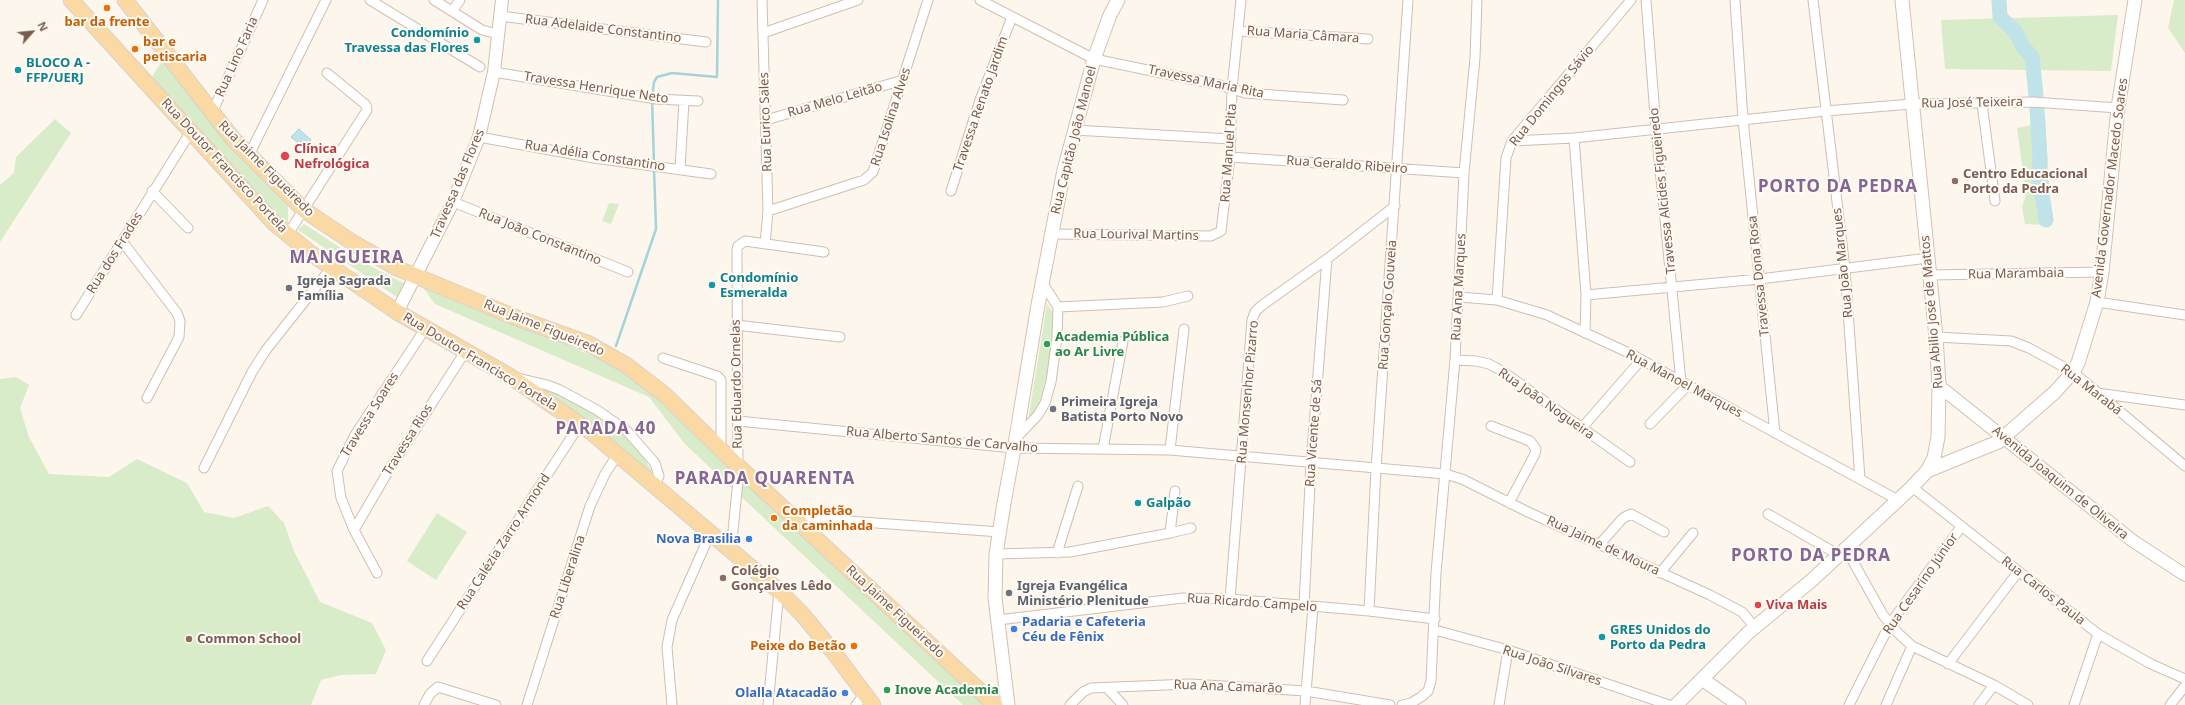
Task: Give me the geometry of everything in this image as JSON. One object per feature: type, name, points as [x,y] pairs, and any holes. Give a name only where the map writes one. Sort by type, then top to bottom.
[{"type":"main road","name":"Rua Jaime Figueiredo","points":[[125,0],[212,113],[248,155],[304,210],[355,244],[416,276],[587,343],[608,354],[641,376],[665,395],[739,467],[995,705]]},
{"type":"main road","name":"Rua Capitão João Manoel","points":[[1008,705],[995,598],[996,554],[1030,346],[1043,284],[1060,186],[1094,59],[1110,15],[1118,0]]},
{"type":"main road","name":"Rua Abilio José de Mattos","points":[[1676,705],[1754,627],[1812,580],[1912,487],[1927,472],[1936,449],[1939,386],[1936,337],[1902,0]]},
{"type":"main road","name":"Avenida Governador Macedo Soares","points":[[1927,472],[1988,447],[2004,438],[2054,393],[2073,372],[2084,349],[2097,302],[2102,272],[2118,108],[2135,0]]},
{"type":"main road","name":"Rua Doutor Francisco Portela","points":[[75,2],[162,99],[190,133],[274,223],[331,268],[425,329],[511,377],[580,424],[618,454],[710,534],[779,591],[817,633],[864,702]]},
{"type":"main road","points":[[1702,679],[1739,705]]},
{"type":"street","name":"Rua Lino Faria","points":[[212,113],[263,0]]},
{"type":"street","points":[[248,155],[326,0]]},
{"type":"street","points":[[370,0],[480,67]]},
{"type":"street","points":[[434,0],[482,30],[498,34]]},
{"type":"street","points":[[452,11],[460,0]]},
{"type":"street","name":"Travessa das Flores","points":[[397,312],[453,202],[479,137],[494,72],[502,0]]},
{"type":"street","name":"Rua Eurico Sales","points":[[762,0],[768,211],[765,244]]},
{"type":"street","points":[[763,33],[858,0]]},
{"type":"street","name":"Rua Isolina Alves","points":[[768,211],[869,177],[877,165],[928,0]]},
{"type":"street","name":"Travessa Maria Rita","points":[[980,0],[1094,59],[1256,94],[1343,100]]},
{"type":"street","name":"Rua Manuel Pita","points":[[1218,233],[1223,226],[1230,157],[1232,89],[1241,0]]},
{"type":"street","name":"Rua Gonçalo Gouveia","points":[[1370,611],[1376,469],[1396,196],[1408,0]]},
{"type":"street","name":"Rua Ana Marques","points":[[1435,619],[1436,573],[1455,360],[1464,172],[1475,58],[1477,0]]},
{"type":"street","name":"Rua Domingos Sávio","points":[[1497,300],[1506,158],[1512,141],[1631,0]]},
{"type":"street","name":"Travessa Alcides Figueiredo","points":[[1646,0],[1656,128],[1685,384]]},
{"type":"street","name":"Travessa Dona Rosa","points":[[1735,0],[1743,119],[1775,433]]},
{"type":"street","name":"Rua João Marques","points":[[1813,0],[1845,269],[1860,480]]},
{"type":"street","name":"Rua Adelaide Constantino","points":[[500,16],[706,42]]},
{"type":"street","name":"Travessa Renato Jardim","points":[[951,191],[980,100],[1012,17]]},
{"type":"street","name":"Rua Maria Câmara","points":[[1239,31],[1368,40]]},
{"type":"street","name":"Travessa Henrique Neto","points":[[494,72],[646,98],[698,101]]},
{"type":"street","points":[[288,234],[367,108],[327,73]]},
{"type":"street","name":"Rua Melo Leitão","points":[[766,120],[903,80]]},
{"type":"street","points":[[680,169],[684,101]]},
{"type":"street","name":"Rua José Teixeira","points":[[1512,141],[1574,138],[1743,119],[1912,104],[2033,102],[2118,108]]},
{"type":"street","points":[[1982,104],[1995,201]]},
{"type":"street","points":[[1074,130],[1231,139]]},
{"type":"street","name":"Rua dos Frades","points":[[76,315],[134,223],[152,191],[190,133]]},
{"type":"street","name":"Rua Adélia Constantino","points":[[479,137],[594,158],[711,174]]},
{"type":"street","points":[[1574,138],[1586,295],[1585,333]]},
{"type":"street","name":"Rua Geraldo Ribeiro","points":[[1230,157],[1397,174],[1464,172]]},
{"type":"street","points":[[152,191],[188,228]]},
{"type":"street","name":"Rua João Constantino","points":[[453,202],[628,272]]},
{"type":"street","name":"Rua Monsenhor Pizarro","points":[[1230,599],[1251,328],[1254,316],[1261,306],[1327,259],[1395,206]]},
{"type":"street","name":"Rua Lourival Martins","points":[[1052,234],[1211,236],[1218,233]]},
{"type":"street","points":[[122,241],[177,313],[180,321],[179,337],[147,398]]},
{"type":"street","name":"Rua Eduardo Ornelas","points":[[731,550],[739,467],[736,325],[738,246],[745,242],[765,244]]},
{"type":"street","points":[[765,244],[824,252]]},
{"type":"street","points":[[1586,295],[1760,279],[1928,258]]},
{"type":"street","name":"Rua Vicente de Sá","points":[[1305,705],[1311,463],[1327,259]]},
{"type":"street","points":[[204,468],[255,367],[266,350],[331,268]]},
{"type":"street","name":"Rua Marambaia","points":[[1930,275],[2102,272]]},
{"type":"street","points":[[1015,443],[1033,422],[1045,403],[1051,382],[1059,320],[1058,307],[1043,284]]},
{"type":"street","points":[[1058,307],[1164,302],[1188,296]]},
{"type":"street","name":"Rua Manoel Marques","points":[[1459,297],[1497,300],[1531,309],[1585,333],[1641,360],[1898,500]]},
{"type":"street","points":[[2097,302],[2185,314]]},
{"type":"street","points":[[736,325],[840,337]]},
{"type":"street","name":"Travessa Soares","points":[[377,573],[354,530],[342,498],[337,471],[355,435],[425,329]]},
{"type":"street","points":[[1170,450],[1184,329]]},
{"type":"street","name":"Rua Marabá","points":[[1936,337],[2011,341],[2029,348],[2073,372],[2185,466]]},
{"type":"street","points":[[1103,449],[1123,341]]},
{"type":"street","name":"Travessa Rios","points":[[354,530],[389,470],[465,352]]},
{"type":"street","points":[[663,358],[717,376],[721,380],[721,450]]},
{"type":"street","name":"Rua João Nogueira","points":[[1455,360],[1476,361],[1489,364],[1502,371],[1630,462]]},
{"type":"street","points":[[1581,428],[1641,360]]},
{"type":"street","points":[[511,377],[547,385],[560,390],[597,410],[626,431],[655,463],[659,476],[654,485]]},
{"type":"street","points":[[1650,424],[1685,384]]},
{"type":"street","name":"Avenida Joaquim de Oliveira","points":[[1939,386],[2133,542],[2185,575]]},
{"type":"street","points":[[2097,393],[2185,405]]},
{"type":"street","name":"Rua Alberto Santos de Carvalho","points":[[738,421],[1103,449],[1170,450],[1311,463]]},
{"type":"street","name":"Rua Calézia Zarro Armond","points":[[428,661],[580,424]]},
{"type":"street","points":[[1491,426],[1530,441],[1536,448],[1535,454],[1509,503]]},
{"type":"street","name":"Rua Liberalina","points":[[527,705],[590,506],[605,474],[618,454]]},
{"type":"street","name":"Rua Jaime de Moura","points":[[1311,463],[1445,474],[1462,479],[1509,503],[1742,612],[1754,627]]},
{"type":"street","points":[[1057,552],[1078,486]]},
{"type":"street","name":"Rua Carlos Paula","points":[[1912,487],[2098,634],[2152,664],[2185,679]]},
{"type":"street","points":[[1170,533],[1175,491]]},
{"type":"street","points":[[1599,545],[1623,518],[1631,514],[1664,532]]},
{"type":"street","points":[[1768,514],[1843,552],[1890,624],[1912,646],[1994,684],[2028,705]]},
{"type":"street","points":[[794,517],[1000,532]]},
{"type":"street","name":"Rua Cesarino Júnior","points":[[1848,705],[1890,624],[1961,527]]},
{"type":"street","points":[[996,554],[1074,551],[1191,528]]},
{"type":"street","points":[[1660,573],[1693,533]]},
{"type":"street","points":[[672,705],[668,647],[672,620],[710,534]]},
{"type":"street","points":[[1948,664],[2018,572]]},
{"type":"street","points":[[768,705],[779,591]]},
{"type":"street","name":"Rua Ricardo Campelo","points":[[998,620],[1183,598],[1230,599],[1308,607],[1370,611],[1435,619]]},
{"type":"street","points":[[1402,705],[1411,703],[1428,691],[1431,681],[1435,619]]},
{"type":"street","name":"Rua João Silvares","points":[[1435,630],[1508,650],[1669,705]]},
{"type":"street","points":[[2074,705],[2098,634]]},
{"type":"street","points":[[1886,705],[1912,646]]},
{"type":"street","points":[[1499,705],[1508,650]]},
{"type":"street","name":"Rua Ana Camarão","points":[[1070,705],[1083,692],[1092,688],[1190,684],[1306,691],[1390,705]]},
{"type":"street","points":[[1980,705],[1994,684]]},
{"type":"street","points":[[2170,705],[2185,686]]},
{"type":"street","points":[[424,705],[430,694],[438,687],[496,705]]},
{"type":"street","points":[[1107,688],[1123,705]]},
{"type":"green space","points":[[2174,0],[2185,0],[2185,53],[2168,28]]},
{"type":"green space","points":[[2118,15],[2111,71],[1945,69],[1941,20]]},
{"type":"green space","points":[[163,59],[288,204],[288,227],[152,77]]},
{"type":"green space","points":[[2030,110],[2038,110],[2038,115],[2045,116],[2051,213],[2046,225],[2025,224],[2022,207],[2026,194],[2017,128],[2033,125]]},
{"type":"green space","points":[[55,119],[71,133],[0,242],[0,185],[14,173],[16,157]]},
{"type":"green space","points":[[609,203],[619,204],[611,224],[602,221]]},
{"type":"green space","points":[[304,224],[359,260],[409,286],[401,300],[298,230]]},
{"type":"green space","points":[[421,285],[523,325],[626,371],[697,431],[992,705],[963,705],[685,444],[649,397],[435,304]]},
{"type":"green space","points":[[1047,304],[1055,315],[1049,370],[1037,409],[1028,421]]},
{"type":"green space","points":[[16,377],[29,385],[20,408],[29,437],[49,474],[109,477],[137,459],[187,483],[204,512],[234,518],[268,506],[284,523],[294,551],[320,602],[372,623],[386,650],[376,674],[341,675],[321,680],[311,705],[0,705],[0,379]]},
{"type":"green space","points":[[544,387],[582,405],[616,426],[636,445],[652,471],[650,474],[532,388]]},
{"type":"green space","points":[[437,513],[467,532],[436,580],[407,561]]},
{"type":"water","points":[[299,129],[311,140],[304,148],[291,137]]},
{"type":"waterway","points":[[654,163],[652,98],[654,82],[657,77],[672,73],[717,77],[718,0]]},
{"type":"waterway","points":[[1999,0],[2000,17],[2015,31],[2023,47],[2032,57],[2036,96]]},
{"type":"waterway","points":[[2037,109],[2040,159],[2039,174],[2046,220]]},
{"type":"waterway","points":[[616,346],[656,229],[654,168]]},
{"type":"place","name":"bar da frente","points":[[107,8]]},
{"type":"place","name":"Condomínio Travessa das Flores","points":[[477,40]]},
{"type":"place","name":"bar e petiscaria","points":[[135,49]]},
{"type":"place","name":"BLOCO A - FFP/UERJ","points":[[18,70]]},
{"type":"place","name":"Clínica Nefrológica","points":[[285,156]]},
{"type":"place","name":"Centro Educacional Porto da Pedra","points":[[1955,181]]},
{"type":"place","name":"Condomínio Esmeralda","points":[[712,285]]},
{"type":"place","name":"Igreja Sagrada Família","points":[[289,288]]},
{"type":"place","name":"Academia Pública ao Ar Livre","points":[[1047,344]]},
{"type":"place","name":"Primeira Igreja Batista Porto Novo","points":[[1053,409]]},
{"type":"place","name":"Galpão","points":[[1138,503]]},
{"type":"place","name":"Completão da caminhada","points":[[774,518]]},
{"type":"place","name":"Nova Brasilia","points":[[749,539]]},
{"type":"place","name":"Colégio Gonçalves Lêdo","points":[[723,578]]},
{"type":"place","name":"Igreja Evangélica Ministério Plenitude","points":[[1009,593]]},
{"type":"place","name":"Viva Mais","points":[[1758,605]]},
{"type":"place","name":"Padaria e Cafeteria Céu de Fênix","points":[[1014,629]]},
{"type":"place","name":"GRES Unidos do Porto da Pedra","points":[[1602,637]]},
{"type":"place","name":"Common School","points":[[189,639]]},
{"type":"place","name":"Peixe do Betão","points":[[854,646]]},
{"type":"place","name":"Inove Academia","points":[[887,690]]},
{"type":"place","name":"Olalla Atacadão","points":[[845,693]]},
{"type":"district","name":"PORTO DA PEDRA","points":[[1838,187]]},
{"type":"district","name":"MANGUEIRA","points":[[347,258]]},
{"type":"district","name":"PARADA 40","points":[[606,429]]},
{"type":"district","name":"PARADA QUARENTA","points":[[765,479]]},
{"type":"district","name":"PORTO DA PEDRA","points":[[1811,556]]}]
